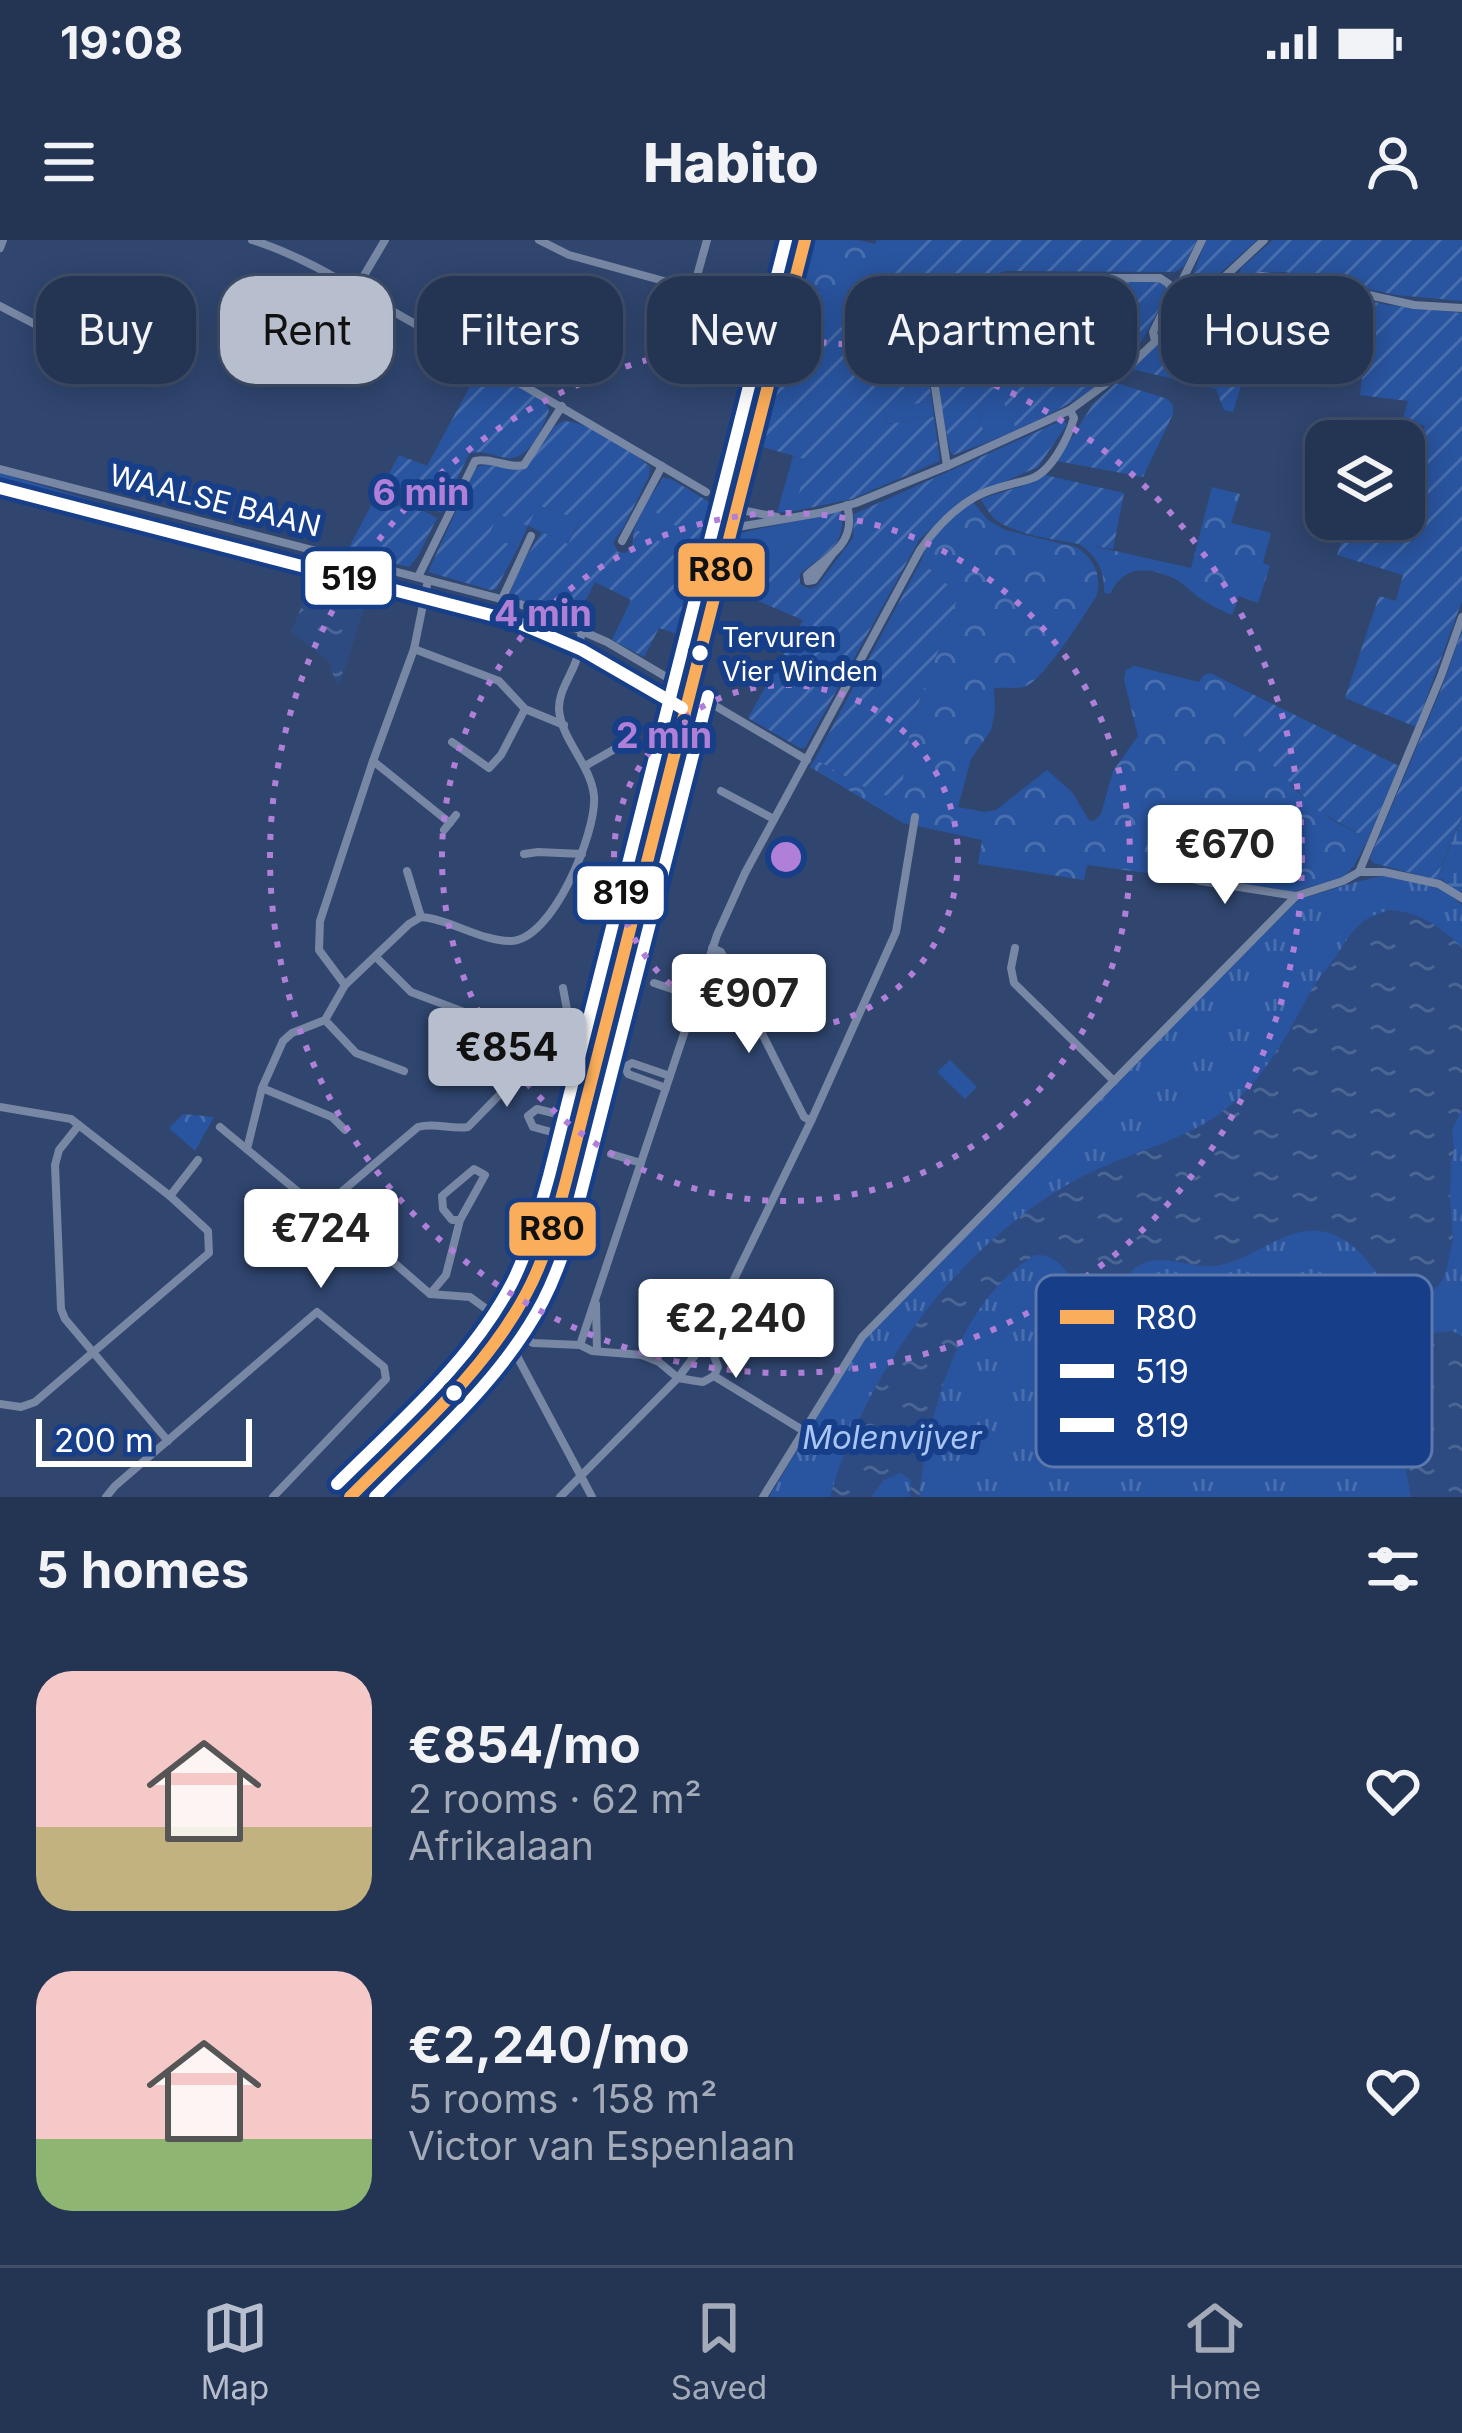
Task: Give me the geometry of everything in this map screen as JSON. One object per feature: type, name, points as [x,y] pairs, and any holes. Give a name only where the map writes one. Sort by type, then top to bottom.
[{"type":"main road","points":[[350,1497],[460,1383],[508,1325],[545,1251],[805,240]]},
{"type":"street","points":[[252,240],[298,256],[333,276]]},
{"type":"street","points":[[364,276],[385,240]]},
{"type":"street","points":[[539,240],[569,255],[647,276]]},
{"type":"street","points":[[697,276],[707,240]]},
{"type":"street","points":[[1184,276],[1202,240]]},
{"type":"street","points":[[1225,276],[1264,240]]},
{"type":"street","points":[[1229,272],[1232,276]]},
{"type":"street","points":[[732,528],[847,506],[947,466],[1070,410],[1159,338],[1153,334],[1170,301],[1171,286],[1158,278],[1002,278],[967,292],[940,321],[932,344],[947,466]]},
{"type":"street","points":[[1373,296],[1414,305],[1462,308]]},
{"type":"street","points":[[0,306],[36,325]]},
{"type":"street","points":[[393,310],[706,492]]},
{"type":"street","points":[[345,985],[322,957],[317,938],[320,922],[414,649],[423,578],[475,460],[523,466],[562,406]]},
{"type":"street","points":[[580,1345],[732,899],[920,550],[933,532],[976,496],[1042,473],[1070,430],[1074,418],[1070,410]]},
{"type":"street","points":[[622,541],[662,466]]},
{"type":"street","name":"WAALSE BAAN","points":[[0,470],[502,599],[598,638],[807,760]]},
{"type":"street","points":[[834,552],[850,530],[847,506]]},
{"type":"street","points":[[736,509],[790,518]]},
{"type":"street","points":[[502,599],[531,536]]},
{"type":"street","points":[[1359,872],[1462,617]]},
{"type":"street","points":[[247,1149],[262,1088],[283,1041],[325,1019],[345,985],[409,924],[421,916],[445,920],[512,942],[529,936],[545,919],[582,854],[594,799],[559,709],[582,630]]},
{"type":"street","points":[[577,658],[598,638]]},
{"type":"street","points":[[414,649],[499,681],[526,709],[564,725]]},
{"type":"street","points":[[452,742],[489,768],[502,755],[526,709]]},
{"type":"street","points":[[547,716],[559,709]]},
{"type":"street","points":[[585,766],[620,746],[629,731]]},
{"type":"street","points":[[373,761],[450,823]]},
{"type":"street","points":[[721,791],[774,819]]},
{"type":"street","points":[[560,1497],[678,1378],[700,1347],[811,1121],[896,932],[915,817]]},
{"type":"street","points":[[524,854],[582,854]]},
{"type":"street","points":[[407,871],[421,916]]},
{"type":"street","points":[[1162,871],[1296,896],[1359,872],[1384,872],[1439,884],[1462,898]]},
{"type":"street","points":[[763,1497],[862,1337],[1296,896]]},
{"type":"street","points":[[712,948],[721,952],[804,1117],[811,1121]]},
{"type":"street","points":[[1015,948],[1014,983],[1114,1081]]},
{"type":"street","points":[[376,957],[411,992],[464,1012]]},
{"type":"street","points":[[654,982],[696,997]]},
{"type":"street","points":[[326,1213],[333,1199],[418,1127],[468,1127],[554,1039],[568,1015],[563,988]]},
{"type":"street","points":[[325,1019],[356,1053],[404,1071]]},
{"type":"street","points":[[666,1088],[628,1074],[625,1067],[632,1063],[670,1076]]},
{"type":"street","points":[[262,1088],[332,1117],[345,1130]]},
{"type":"street","points":[[0,1108],[71,1119],[208,1231],[209,1253],[35,1402],[21,1407],[0,1404]]},
{"type":"street","points":[[577,1139],[533,1126],[528,1116],[537,1109],[581,1120]]},
{"type":"street","points":[[235,1139],[253,1119]]},
{"type":"street","points":[[79,1125],[59,1150],[55,1166],[61,1310],[168,1441]]},
{"type":"street","points":[[220,1127],[430,1294],[476,1301],[533,1343],[642,1355],[678,1378],[703,1382],[714,1376]]},
{"type":"street","points":[[611,1154],[641,1163]]},
{"type":"street","points":[[170,1196],[198,1160]]},
{"type":"street","points":[[430,1294],[446,1275],[460,1220],[485,1175],[474,1169],[442,1196],[443,1209],[452,1220],[460,1220]]},
{"type":"street","points":[[446,1275],[464,1296]]},
{"type":"street","points":[[596,1297],[597,1351]]},
{"type":"street","points":[[106,1497],[317,1312],[385,1367],[386,1379],[273,1497]]},
{"type":"street","points":[[522,1336],[516,1346],[518,1358],[592,1497]]},
{"type":"street","points":[[700,1347],[709,1349],[717,1361],[714,1376]]},
{"type":"street","points":[[714,1376],[804,1431]]},
{"type":"green space","points":[[812,240],[875,244],[877,240],[908,240],[876,276],[845,276],[845,301],[821,290],[821,276],[803,276]]},
{"type":"green space","points":[[908,240],[1197,240],[1184,266],[1175,272],[873,276]]},
{"type":"green space","points":[[1206,240],[1257,240],[1217,276],[1192,276]]},
{"type":"green space","points":[[1273,240],[1462,240],[1462,301],[1373,290],[1373,276],[1239,274]]},
{"type":"green space","points":[[1137,282],[1160,282],[1161,306],[1137,347]]},
{"type":"green space","points":[[821,290],[845,301],[845,329],[821,322]]},
{"type":"green space","points":[[1373,302],[1462,313],[1462,601],[1416,727],[1345,698],[1379,596],[1396,601],[1403,575],[1337,555],[1342,540],[1425,540],[1425,420],[1403,419],[1408,401],[1360,395],[1361,384],[1373,384]]},
{"type":"green space","points":[[821,322],[845,328],[845,384],[929,384],[932,401],[884,409],[887,424],[934,417],[940,461],[852,499],[794,511],[808,460],[759,446],[775,384],[821,384]]},
{"type":"green space","points":[[1161,342],[1161,376],[1137,370],[1137,364]]},
{"type":"green space","points":[[471,384],[515,384],[545,402],[549,410],[539,434],[515,458],[469,454],[441,513],[386,479],[399,455],[427,466]]},
{"type":"green space","points":[[938,384],[1099,384],[1017,430],[1001,397],[975,409],[988,442],[953,455]]},
{"type":"green space","points":[[1119,384],[1168,399],[1173,405],[1143,477],[1057,461],[1093,404]]},
{"type":"green space","points":[[1195,384],[1241,384],[1233,412],[1224,410],[1216,389]]},
{"type":"green space","points":[[1002,396],[1017,430],[988,442],[975,409]]},
{"type":"green space","points":[[932,401],[934,417],[887,424],[884,408]]},
{"type":"green space","points":[[1063,420],[1067,424],[1038,467],[962,500],[919,540],[805,748],[748,718],[803,620],[744,595],[768,562],[807,530],[813,517],[841,511],[842,523],[832,548],[800,574],[800,584],[810,589],[853,538],[854,514]]},
{"type":"green space","points":[[564,421],[610,438],[650,467],[613,542],[618,552],[632,548],[634,529],[674,548],[682,530],[645,505],[663,478],[721,509],[723,526],[694,640],[659,628],[644,657],[612,640],[631,600],[595,582],[575,621],[514,597],[510,593],[516,577],[542,532],[568,544],[580,520],[538,505],[528,526],[498,514],[489,535],[518,548],[496,589],[428,572],[476,468],[525,469],[555,426]]},
{"type":"green space","points":[[793,456],[809,460],[794,511],[777,513]]},
{"type":"green space","points":[[0,473],[107,505],[106,510],[14,492],[0,481]]},
{"type":"green space","points":[[1045,475],[1124,493],[1113,549],[1011,528],[994,518],[981,499]]},
{"type":"green space","points":[[1212,487],[1240,494],[1231,523],[1271,533],[1263,563],[1270,566],[1258,603],[1239,596],[1232,615],[1175,579],[1146,570],[1129,573],[1110,594],[1104,593],[1098,563],[1075,542],[1191,568]]},
{"type":"green space","points":[[380,489],[393,495],[391,502],[403,508],[406,502],[437,518],[409,567],[346,553]]},
{"type":"green space","points":[[973,502],[988,520],[1005,530],[1076,547],[1092,562],[1098,583],[1096,597],[1042,673],[1024,687],[994,688],[991,730],[971,759],[958,807],[996,810],[1047,770],[1094,821],[1101,814],[1113,771],[1138,736],[1124,680],[1126,670],[1134,666],[1199,682],[1210,673],[1236,686],[1233,698],[1294,789],[1332,820],[1368,839],[1354,866],[1343,877],[1292,892],[1087,865],[1084,880],[978,864],[982,840],[903,823],[810,767],[815,759],[860,785],[900,800],[911,723],[959,595],[921,561],[942,527]]},
{"type":"green space","points":[[537,505],[580,519],[568,544],[528,526],[518,548],[488,535],[498,514]]},
{"type":"green space","points":[[645,505],[683,530],[674,549],[634,529]]},
{"type":"green space","points":[[813,517],[807,530],[768,562],[744,595],[720,596],[740,533]]},
{"type":"green space","points":[[921,561],[959,595],[911,723],[900,801],[815,759]]},
{"type":"green space","points":[[1462,630],[1462,816],[1438,875],[1442,879],[1437,880],[1373,863],[1370,858]]},
{"type":"green space","points":[[1236,686],[1399,766],[1368,839],[1317,810],[1244,736],[1234,720]]},
{"type":"green space","points":[[666,731],[672,736],[641,851],[632,849],[611,885]]},
{"type":"green space","points":[[1462,817],[1462,896],[1438,876]]},
{"type":"green space","points":[[1386,875],[1445,890],[1462,905],[1462,1497],[769,1497],[864,1339],[1298,900]]},
{"type":"green space","points":[[950,1060],[977,1087],[965,1099],[937,1072]]},
{"type":"green space","points":[[183,1114],[214,1117],[195,1151],[169,1128]]},
{"type":"water","points":[[358,587],[368,596],[340,684],[329,662],[291,632],[308,591]]},
{"type":"water","name":"Molenvijver","points":[[1388,910],[1409,913],[1462,947],[1462,1109],[1452,1130],[1453,1240],[1438,1286],[1432,1290],[1432,1275],[1379,1275],[1349,1243],[1325,1232],[1285,1237],[1220,1265],[1157,1260],[1138,1266],[1130,1275],[1069,1275],[1048,1257],[1035,1255],[1008,1275],[967,1330],[930,1430],[919,1497],[910,1497],[911,1480],[900,1473],[884,1480],[871,1497],[830,1497],[868,1401],[926,1311],[961,1270],[1041,1201],[1085,1175],[1204,1124],[1239,1098],[1270,1061],[1352,933],[1367,919]]},
{"type":"water","points":[[1452,1331],[1462,1336],[1462,1497],[1411,1497],[1405,1467],[1432,1467],[1432,1334]]},
{"type":"waterway","points":[[722,541],[725,531]]},
{"type":"waterway","points":[[722,594],[736,541]]},
{"type":"waterway","points":[[717,561],[721,547]]},
{"type":"waterway","points":[[711,584],[716,567]]},
{"type":"waterway","points":[[708,598],[710,588]]},
{"type":"waterway","points":[[717,613],[721,599]]},
{"type":"waterway","points":[[704,611],[707,602]]},
{"type":"waterway","points":[[698,634],[703,618]]},
{"type":"transit line","name":"819","points":[[337,1484],[477,1338],[513,1281],[529,1243],[786,240]]},
{"type":"transit line","name":"R80","points":[[350,1497],[446,1402],[490,1350],[526,1294],[544,1253],[805,240]]},
{"type":"transit line","name":"519","points":[[0,488],[514,621],[582,650],[682,708]]},
{"type":"transit line","name":"519","points":[[375,1497],[488,1381],[527,1329],[555,1276],[580,1197],[708,696]]},
{"type":"place","name":"Tervuren Vier Winden","points":[[700,653]]}]
